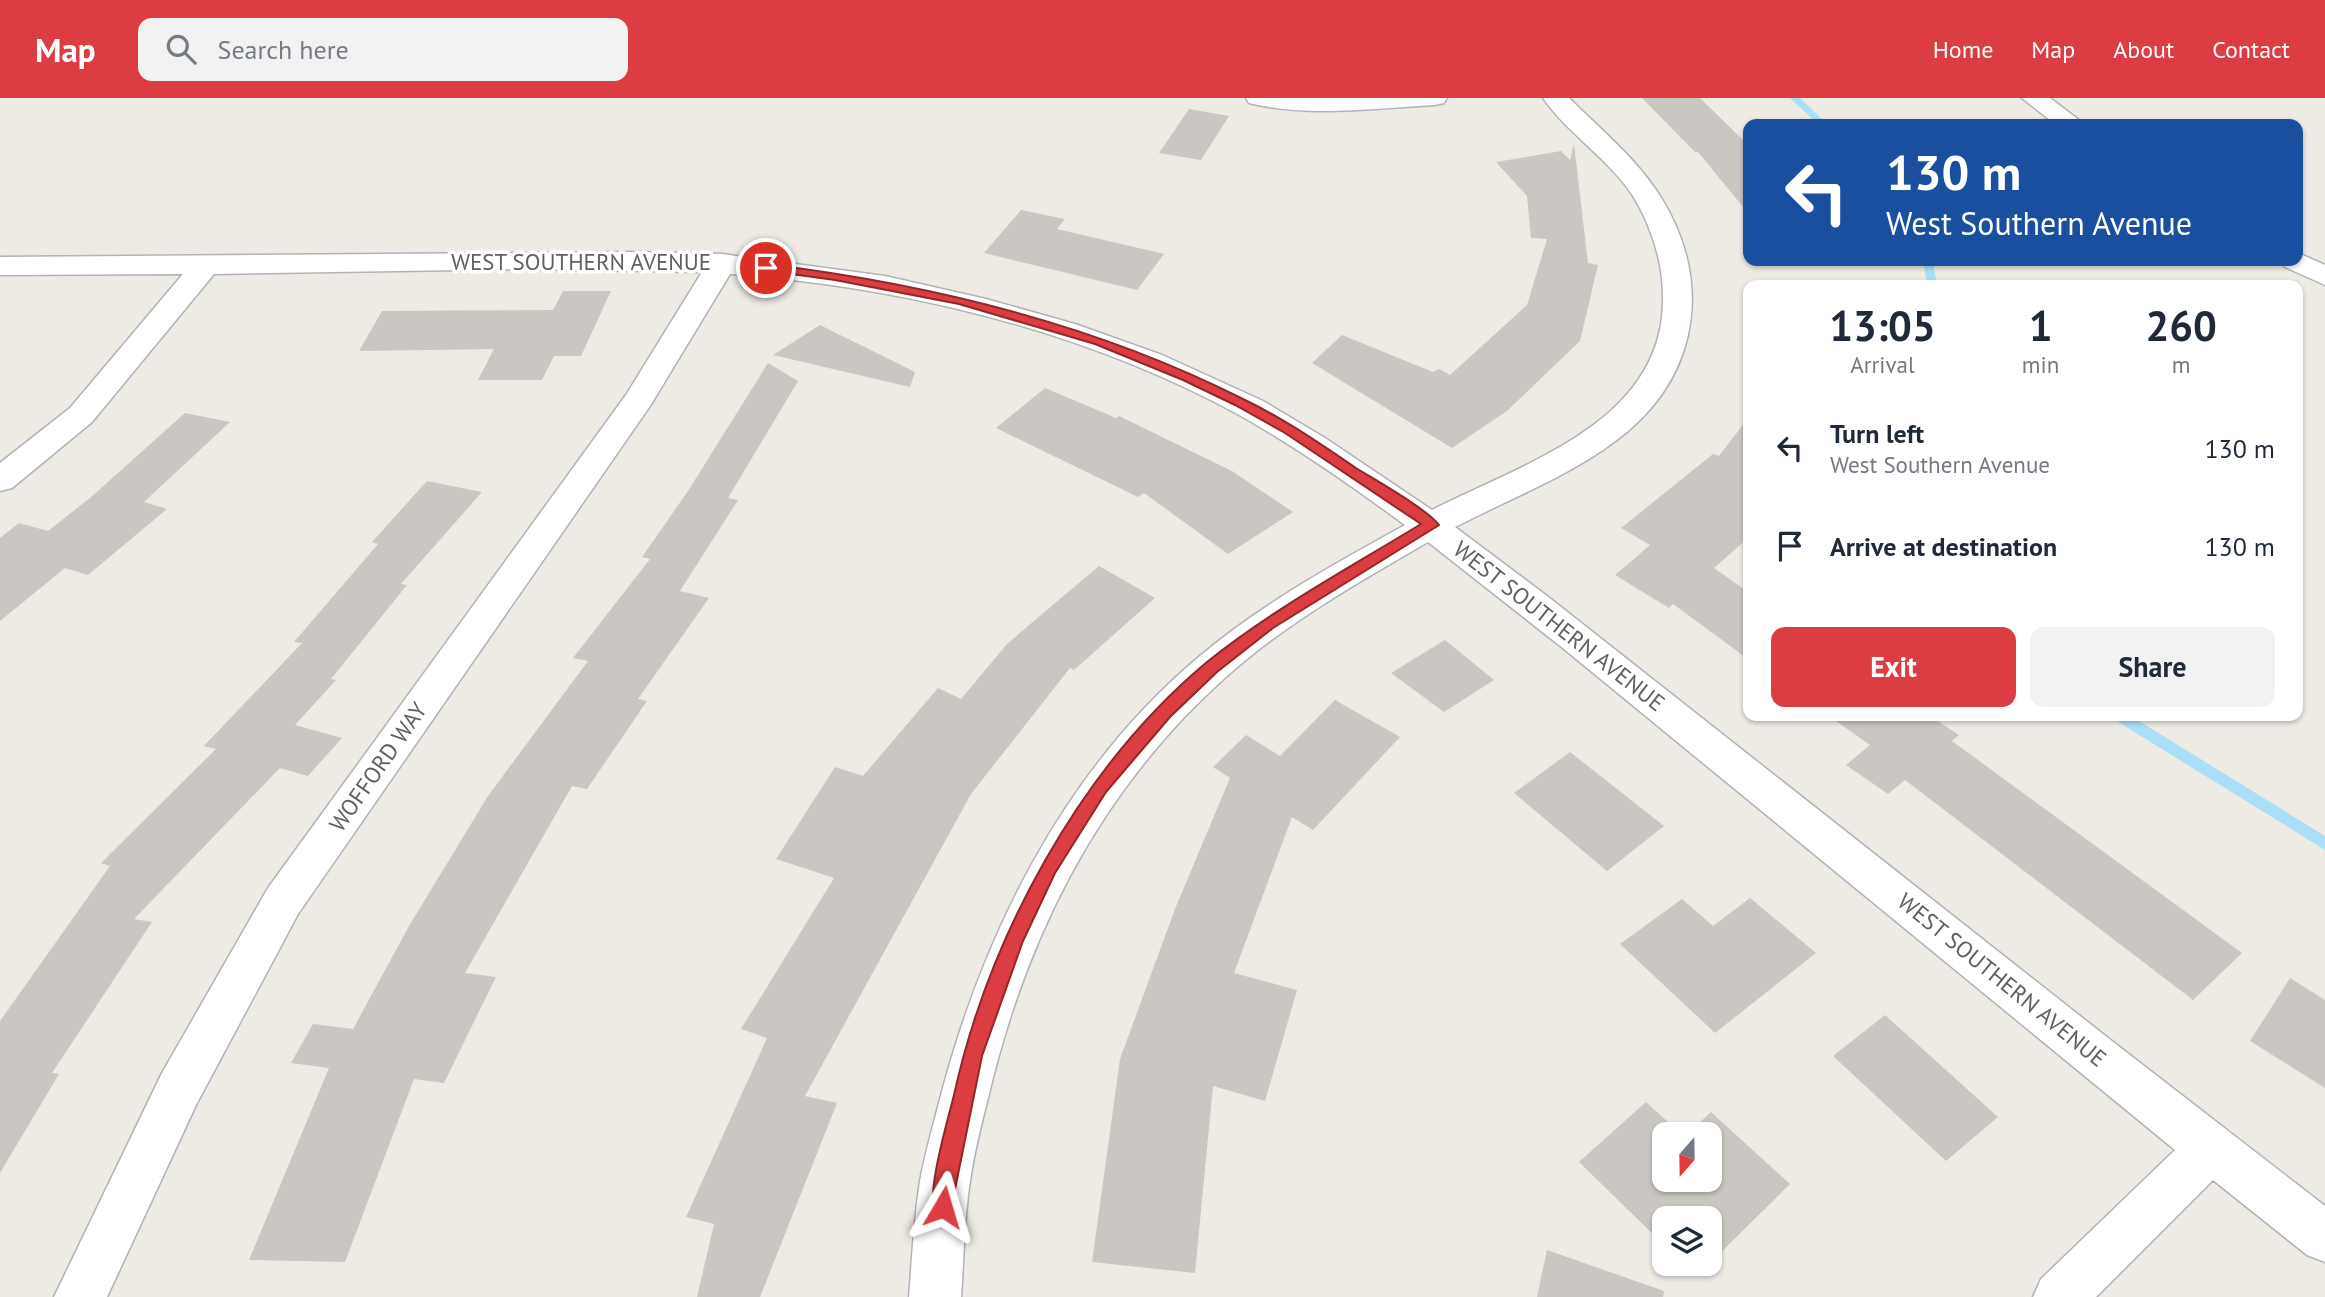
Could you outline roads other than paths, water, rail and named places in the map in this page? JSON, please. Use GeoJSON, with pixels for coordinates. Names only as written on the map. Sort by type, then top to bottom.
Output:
{"type":"FeatureCollection","features":[{"type":"Feature","properties":{"kind":"street"},"geometry":{"type":"LineString","coordinates":[[1258,98],[1312,103],[1435,98]]}},
{"type":"Feature","properties":{"kind":"street"},"geometry":{"type":"LineString","coordinates":[[935,1297],[944,1184],[972,1056],[1014,941],[1048,868],[1100,788],[1164,713],[1211,668],[1267,624],[1432,525],[1596,441],[1633,410],[1657,377],[1678,309],[1675,273],[1665,236],[1653,207],[1637,184],[1555,98]]}},
{"type":"Feature","properties":{"kind":"street"},"geometry":{"type":"LineString","coordinates":[[2034,98],[2064,119]]}},
{"type":"Feature","properties":{"kind":"street","name":"WEST SOUTHERN AVENUE"},"geometry":{"type":"LineString","coordinates":[[0,266],[205,266],[595,258],[722,264],[810,272],[974,304],[1081,335],[1187,377],[1290,430],[1432,525],[1878,879],[2210,1149],[2325,1237]]}},
{"type":"Feature","properties":{"kind":"street","name":"WOFFORD WAY"},"geometry":{"type":"LineString","coordinates":[[80,1297],[179,1089],[283,901],[639,399],[722,264]]}},
{"type":"Feature","properties":{"kind":"street"},"geometry":{"type":"LineString","coordinates":[[2303,265],[2325,276]]}},
{"type":"Feature","properties":{"kind":"street"},"geometry":{"type":"LineString","coordinates":[[0,480],[81,415],[205,266]]}},
{"type":"Feature","properties":{"kind":"street"},"geometry":{"type":"LineString","coordinates":[[2059,1297],[2210,1149]]}},
{"type":"Feature","properties":{"kind":"waterway"},"geometry":{"type":"LineString","coordinates":[[1795,98],[1818,119]]}},
{"type":"Feature","properties":{"kind":"waterway"},"geometry":{"type":"LineString","coordinates":[[1929,266],[1931,280]]}},
{"type":"Feature","properties":{"kind":"waterway"},"geometry":{"type":"LineString","coordinates":[[2128,721],[2325,844]]}}]}
